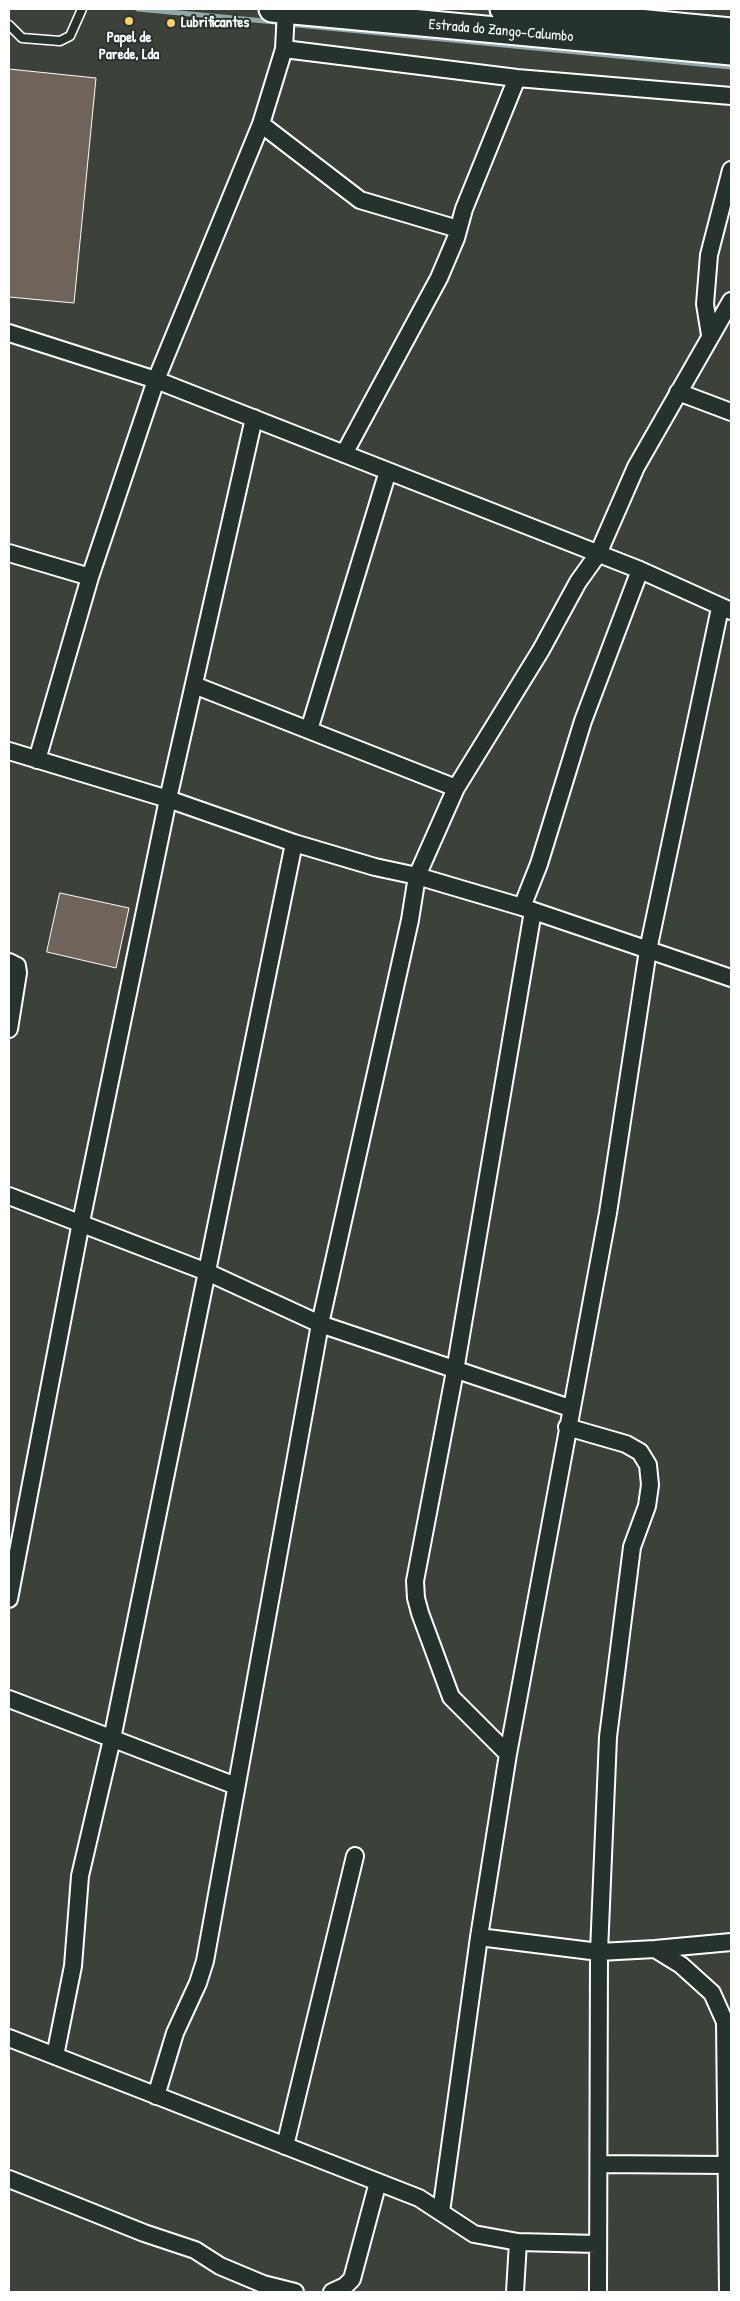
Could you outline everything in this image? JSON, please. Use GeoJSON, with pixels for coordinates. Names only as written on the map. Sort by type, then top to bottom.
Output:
{"type":"FeatureCollection","features":[{"type":"Feature","properties":{"kind":"main road","name":"Estrada do Zango-Calumbo"},"geometry":{"type":"LineString","coordinates":[[502,9],[614,14],[731,31]]}},
{"type":"Feature","properties":{"kind":"main road","name":"Estrada do Zango-Calumbo"},"geometry":{"type":"LineString","coordinates":[[282,17],[731,52]]}},
{"type":"Feature","properties":{"kind":"street"},"geometry":{"type":"LineString","coordinates":[[37,760],[90,576],[156,380],[261,124],[284,49],[282,17]]}},
{"type":"Feature","properties":{"kind":"street"},"geometry":{"type":"LineString","coordinates":[[284,49],[517,78],[731,96]]}},
{"type":"Feature","properties":{"kind":"street"},"geometry":{"type":"LineString","coordinates":[[344,454],[439,278],[464,209],[517,78]]}},
{"type":"Feature","properties":{"kind":"street"},"geometry":{"type":"LineString","coordinates":[[261,124],[360,200],[458,229]]}},
{"type":"Feature","properties":{"kind":"street"},"geometry":{"type":"LineString","coordinates":[[710,335],[705,304],[709,255],[731,170]]}},
{"type":"Feature","properties":{"kind":"street"},"geometry":{"type":"LineString","coordinates":[[156,2096],[176,2033],[198,1983],[204,1962],[320,1324],[410,920],[417,876],[456,788],[541,650],[578,582],[598,554],[636,467],[731,301]]}},
{"type":"Feature","properties":{"kind":"street"},"geometry":{"type":"LineString","coordinates":[[9,333],[156,380],[640,570],[726,610],[648,950],[608,1213],[570,1408],[508,1754],[479,1937],[441,2212]]}},
{"type":"Feature","properties":{"kind":"street"},"geometry":{"type":"LineString","coordinates":[[678,392],[731,412]]}},
{"type":"Feature","properties":{"kind":"street"},"geometry":{"type":"LineString","coordinates":[[9,1599],[81,1222],[168,799],[254,418]]}},
{"type":"Feature","properties":{"kind":"street"},"geometry":{"type":"LineString","coordinates":[[309,730],[388,471]]}},
{"type":"Feature","properties":{"kind":"street"},"geometry":{"type":"LineString","coordinates":[[9,553],[90,576]]}},
{"type":"Feature","properties":{"kind":"street"},"geometry":{"type":"LineString","coordinates":[[508,1754],[451,1696],[416,1598],[415,1582],[454,1371],[528,909],[539,864],[583,721],[640,570]]}},
{"type":"Feature","properties":{"kind":"street"},"geometry":{"type":"LineString","coordinates":[[194,685],[456,788]]}},
{"type":"Feature","properties":{"kind":"street"},"geometry":{"type":"LineString","coordinates":[[9,751],[168,799],[294,843],[374,867],[417,876],[528,909],[731,978]]}},
{"type":"Feature","properties":{"kind":"street"},"geometry":{"type":"LineString","coordinates":[[54,2056],[73,1966],[80,1876],[112,1739],[294,843]]}},
{"type":"Feature","properties":{"kind":"street"},"geometry":{"type":"LineString","coordinates":[[9,962],[17,966],[18,973],[9,1029]]}},
{"type":"Feature","properties":{"kind":"street"},"geometry":{"type":"LineString","coordinates":[[9,1196],[81,1222],[207,1272],[320,1324],[454,1371],[570,1408]]}},
{"type":"Feature","properties":{"kind":"street"},"geometry":{"type":"LineString","coordinates":[[567,1427],[626,1444],[640,1452],[648,1465],[650,1485],[646,1506],[632,1547],[608,1737],[599,1952],[600,2164],[598,2292]]}},
{"type":"Feature","properties":{"kind":"street"},"geometry":{"type":"LineString","coordinates":[[9,1699],[236,1786]]}},
{"type":"Feature","properties":{"kind":"street"},"geometry":{"type":"LineString","coordinates":[[285,2146],[355,1856]]}},
{"type":"Feature","properties":{"kind":"street"},"geometry":{"type":"LineString","coordinates":[[479,1937],[599,1952],[655,1950],[731,1942]]}},
{"type":"Feature","properties":{"kind":"street"},"geometry":{"type":"LineString","coordinates":[[655,1950],[681,1965],[703,1983],[712,1993],[726,2022],[727,2165],[729,2188],[728,2292]]}},
{"type":"Feature","properties":{"kind":"street"},"geometry":{"type":"LineString","coordinates":[[9,2038],[419,2198],[474,2234],[518,2242],[598,2244]]}},
{"type":"Feature","properties":{"kind":"street"},"geometry":{"type":"LineString","coordinates":[[600,2164],[727,2165]]}},
{"type":"Feature","properties":{"kind":"street"},"geometry":{"type":"LineString","coordinates":[[9,2179],[144,2233],[195,2250],[220,2266],[263,2284],[295,2292]]}},
{"type":"Feature","properties":{"kind":"street"},"geometry":{"type":"LineString","coordinates":[[332,2292],[345,2286],[352,2279],[378,2182]]}},
{"type":"Feature","properties":{"kind":"street"},"geometry":{"type":"LineString","coordinates":[[515,2292],[518,2242]]}},
{"type":"Feature","properties":{"kind":"lane"},"geometry":{"type":"LineString","coordinates":[[9,25],[22,38],[60,41],[70,36],[82,9]]}},
{"type":"Feature","properties":{"kind":"building"},"geometry":{"type":"Polygon","coordinates":[[[9,69],[96,78],[74,303],[9,297],[9,69]]]}},
{"type":"Feature","properties":{"kind":"building"},"geometry":{"type":"Polygon","coordinates":[[[60,893],[129,908],[116,968],[47,952],[60,893]]]}},
{"type":"Feature","properties":{"kind":"waterway"},"geometry":{"type":"LineString","coordinates":[[138,9],[275,22]]}},
{"type":"Feature","properties":{"kind":"waterway"},"geometry":{"type":"LineString","coordinates":[[297,25],[731,67]]}},
{"type":"Feature","properties":{"kind":"place","name":"Papel de Parede, Lda"},"geometry":{"type":"Point","coordinates":[129,21]}},
{"type":"Feature","properties":{"kind":"place","name":"Lubrificantes"},"geometry":{"type":"Point","coordinates":[171,23]}}]}
